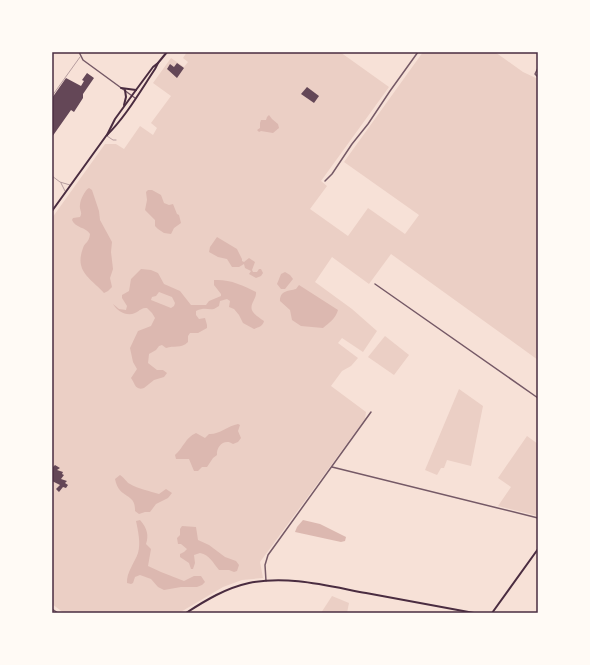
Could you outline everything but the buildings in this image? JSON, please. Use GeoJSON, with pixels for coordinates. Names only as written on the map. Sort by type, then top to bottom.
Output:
{"type":"FeatureCollection","features":[{"type":"Feature","properties":{"kind":"main road"},"geometry":{"type":"LineString","coordinates":[[52,211],[106,136],[109,129],[132,95],[153,67],[167,52]]}},
{"type":"Feature","properties":{"kind":"main road"},"geometry":{"type":"LineString","coordinates":[[106,136],[112,131],[156,69],[158,63]]}},
{"type":"Feature","properties":{"kind":"main road"},"geometry":{"type":"LineString","coordinates":[[121,88],[136,90]]}},
{"type":"Feature","properties":{"kind":"main road"},"geometry":{"type":"LineString","coordinates":[[123,108],[126,97],[125,90]]}},
{"type":"Feature","properties":{"kind":"main road"},"geometry":{"type":"LineString","coordinates":[[492,613],[538,549]]}},
{"type":"Feature","properties":{"kind":"main road"},"geometry":{"type":"LineString","coordinates":[[186,613],[229,589],[266,580],[298,581],[474,613]]}},
{"type":"Feature","properties":{"kind":"street"},"geometry":{"type":"LineString","coordinates":[[79,52],[80,57],[135,98]]}},
{"type":"Feature","properties":{"kind":"street"},"geometry":{"type":"LineString","coordinates":[[325,181],[332,174],[352,144],[368,124],[417,52]]}},
{"type":"Feature","properties":{"kind":"street"},"geometry":{"type":"LineString","coordinates":[[538,68],[535,74],[538,77]]}},
{"type":"Feature","properties":{"kind":"street"},"geometry":{"type":"LineString","coordinates":[[375,284],[538,398]]}},
{"type":"Feature","properties":{"kind":"street"},"geometry":{"type":"LineString","coordinates":[[266,580],[265,565],[268,555],[371,412]]}},
{"type":"Feature","properties":{"kind":"street"},"geometry":{"type":"LineString","coordinates":[[332,467],[538,518]]}},
{"type":"Feature","properties":{"kind":"street"},"geometry":{"type":"LineString","coordinates":[[52,608],[58,613]]}},
{"type":"Feature","properties":{"kind":"lane"},"geometry":{"type":"LineString","coordinates":[[52,96],[80,57]]}},
{"type":"Feature","properties":{"kind":"lane"},"geometry":{"type":"LineString","coordinates":[[106,136],[116,140]]}},
{"type":"Feature","properties":{"kind":"lane"},"geometry":{"type":"LineString","coordinates":[[52,176],[60,182],[71,185]]}},
{"type":"Feature","properties":{"kind":"lane"},"geometry":{"type":"LineString","coordinates":[[60,182],[66,192]]}},
{"type":"Feature","properties":{"kind":"shaded area"},"geometry":{"type":"Polygon","coordinates":[[[187,52],[340,52],[389,87],[321,181],[327,186],[310,209],[348,236],[368,208],[405,234],[419,215],[344,162],[423,52],[495,52],[523,72],[538,79],[538,360],[391,254],[369,284],[332,257],[315,282],[352,309],[377,331],[363,352],[342,338],[338,343],[358,358],[351,366],[342,371],[331,386],[366,412],[365,419],[260,562],[263,578],[242,580],[223,587],[179,613],[64,613],[52,604],[52,218],[105,144],[116,144],[124,149],[140,126],[153,135],[157,128],[151,123],[171,96],[153,83],[171,58],[184,67],[188,62],[183,58],[187,52]]]}},
{"type":"Feature","properties":{"kind":"shaded area"},"geometry":{"type":"Polygon","coordinates":[[[269,115],[278,124],[279,128],[273,133],[259,132],[257,130],[260,128],[261,120],[266,120],[269,115]]]}},
{"type":"Feature","properties":{"kind":"shaded area"},"geometry":{"type":"Polygon","coordinates":[[[89,188],[92,190],[99,211],[100,220],[112,242],[111,252],[113,269],[110,278],[112,287],[104,293],[82,269],[81,256],[90,234],[73,223],[72,220],[73,218],[80,217],[81,201],[84,193],[89,188]]]}},
{"type":"Feature","properties":{"kind":"shaded area"},"geometry":{"type":"Polygon","coordinates":[[[148,190],[152,190],[161,195],[164,203],[169,205],[173,204],[177,214],[179,215],[181,223],[174,228],[171,234],[164,233],[158,229],[155,226],[155,220],[145,210],[147,200],[146,192],[148,190]]]}},
{"type":"Feature","properties":{"kind":"shaded area"},"geometry":{"type":"Polygon","coordinates":[[[217,237],[237,249],[242,261],[244,262],[249,258],[255,262],[252,270],[253,272],[257,272],[261,269],[263,273],[261,276],[256,278],[249,274],[251,271],[245,268],[244,264],[239,267],[232,267],[227,259],[218,257],[209,252],[210,247],[217,237]]]}},
{"type":"Feature","properties":{"kind":"shaded area"},"geometry":{"type":"Polygon","coordinates":[[[141,269],[151,270],[158,273],[164,284],[180,291],[191,305],[206,305],[209,301],[221,296],[214,285],[214,280],[225,280],[236,283],[256,292],[252,309],[255,315],[264,321],[263,324],[254,329],[243,323],[234,309],[229,307],[230,301],[227,299],[220,301],[219,306],[214,309],[196,311],[196,315],[199,319],[205,318],[207,328],[198,333],[190,333],[188,336],[188,342],[183,345],[166,348],[162,345],[149,354],[148,363],[157,370],[163,370],[167,373],[164,377],[154,380],[141,389],[136,386],[131,378],[137,369],[133,362],[130,348],[138,331],[151,326],[155,318],[147,308],[132,314],[126,314],[117,309],[113,304],[119,309],[126,310],[127,306],[122,298],[122,295],[129,291],[131,279],[141,269]],[[159,292],[156,296],[152,297],[151,300],[171,308],[175,303],[172,297],[159,292]]]}},
{"type":"Feature","properties":{"kind":"shaded area"},"geometry":{"type":"Polygon","coordinates":[[[285,272],[293,279],[285,289],[281,289],[277,284],[281,274],[285,272]]]}},
{"type":"Feature","properties":{"kind":"shaded area"},"geometry":{"type":"Polygon","coordinates":[[[299,285],[338,310],[334,318],[323,328],[301,326],[292,320],[290,310],[280,301],[280,297],[283,293],[296,289],[299,285]]]}},
{"type":"Feature","properties":{"kind":"shaded area"},"geometry":{"type":"Polygon","coordinates":[[[385,336],[409,355],[394,375],[368,357],[385,336]]]}},
{"type":"Feature","properties":{"kind":"shaded area"},"geometry":{"type":"Polygon","coordinates":[[[459,389],[483,406],[471,466],[447,460],[444,468],[441,468],[437,475],[425,470],[459,389]]]}},
{"type":"Feature","properties":{"kind":"shaded area"},"geometry":{"type":"Polygon","coordinates":[[[238,424],[240,425],[238,431],[241,438],[238,442],[233,444],[230,442],[224,442],[218,449],[217,455],[207,467],[202,467],[198,471],[194,471],[189,459],[176,459],[175,455],[192,435],[196,433],[205,438],[209,434],[216,433],[238,424]]]}},
{"type":"Feature","properties":{"kind":"shaded area"},"geometry":{"type":"Polygon","coordinates":[[[527,436],[538,444],[538,516],[498,506],[511,487],[498,478],[527,436]]]}},
{"type":"Feature","properties":{"kind":"shaded area"},"geometry":{"type":"Polygon","coordinates":[[[120,475],[133,486],[140,489],[159,494],[166,489],[172,493],[168,498],[156,504],[150,512],[139,514],[135,511],[133,501],[117,486],[115,479],[120,475]]]}},
{"type":"Feature","properties":{"kind":"shaded area"},"geometry":{"type":"Polygon","coordinates":[[[140,520],[147,532],[146,544],[151,549],[148,566],[184,581],[194,576],[201,576],[205,582],[202,585],[197,587],[181,587],[164,590],[158,587],[151,579],[140,575],[135,577],[133,583],[127,583],[128,575],[139,549],[139,537],[136,521],[140,520]]]}},
{"type":"Feature","properties":{"kind":"shaded area"},"geometry":{"type":"Polygon","coordinates":[[[303,520],[320,524],[346,537],[345,541],[341,542],[295,532],[303,520]]]}},
{"type":"Feature","properties":{"kind":"shaded area"},"geometry":{"type":"Polygon","coordinates":[[[182,526],[196,527],[198,540],[209,545],[225,557],[236,561],[239,565],[237,571],[219,570],[209,557],[200,553],[194,555],[195,563],[193,569],[191,569],[189,563],[180,557],[180,554],[187,549],[181,544],[178,544],[177,538],[180,535],[180,529],[182,526]]]}},
{"type":"Feature","properties":{"kind":"shaded area"},"geometry":{"type":"Polygon","coordinates":[[[332,596],[349,603],[347,613],[321,613],[332,596]]]}}]}
